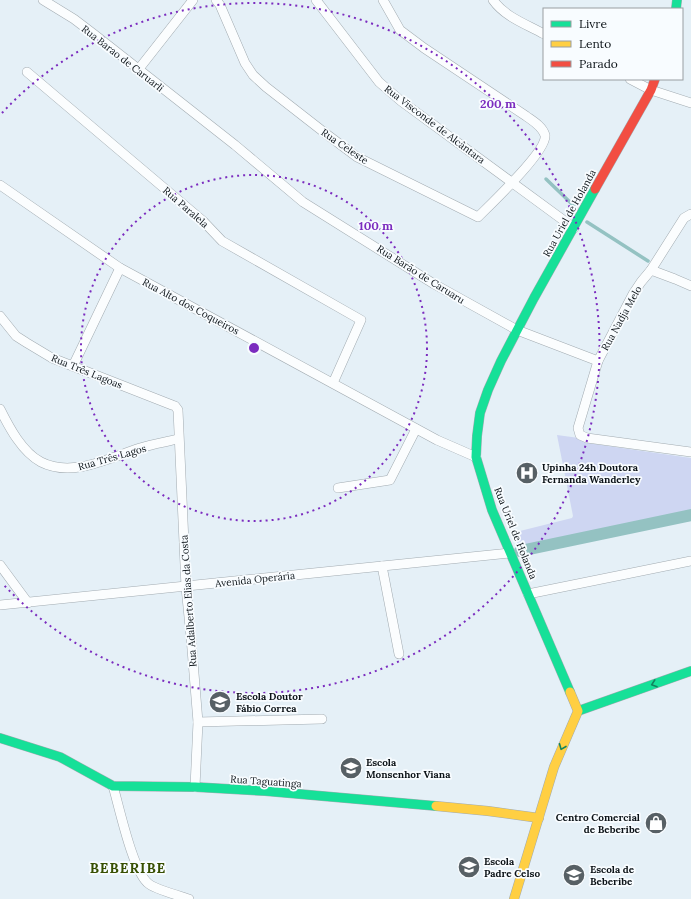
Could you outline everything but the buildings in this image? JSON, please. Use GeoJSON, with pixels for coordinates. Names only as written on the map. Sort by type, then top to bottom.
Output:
{"type":"FeatureCollection","features":[{"type":"Feature","properties":{"kind":"main road","name":"Rua Uriel de Holanda"},"geometry":{"type":"LineString","coordinates":[[578,711],[561,668],[492,510],[476,457],[477,436],[480,413],[488,390],[517,330],[651,90],[655,80]]}},
{"type":"Feature","properties":{"kind":"main road"},"geometry":{"type":"LineString","coordinates":[[514,899],[538,818],[562,746],[578,711],[691,671]]}},
{"type":"Feature","properties":{"kind":"main road","name":"Rua Taguatinga"},"geometry":{"type":"LineString","coordinates":[[0,738],[60,757],[113,786],[194,787],[265,792],[488,811],[538,818]]}},
{"type":"Feature","properties":{"kind":"street","name":"Rua Barao de Caruarli"},"geometry":{"type":"LineString","coordinates":[[43,0],[79,23],[201,119]]}},
{"type":"Feature","properties":{"kind":"street"},"geometry":{"type":"LineString","coordinates":[[138,70],[193,0]]}},
{"type":"Feature","properties":{"kind":"street","name":"Rua Celeste"},"geometry":{"type":"LineString","coordinates":[[216,0],[220,5],[245,63],[253,75],[357,157],[478,217],[513,183]]}},
{"type":"Feature","properties":{"kind":"street","name":"Rua Visconde de Alcântara"},"geometry":{"type":"LineString","coordinates":[[316,0],[379,82],[401,101],[574,228]]}},
{"type":"Feature","properties":{"kind":"street"},"geometry":{"type":"LineString","coordinates":[[383,0],[400,30],[540,127],[545,136],[543,146],[513,183]]}},
{"type":"Feature","properties":{"kind":"street"},"geometry":{"type":"LineString","coordinates":[[493,0],[512,18],[543,34]]}},
{"type":"Feature","properties":{"kind":"street","name":"Rua Paralela"},"geometry":{"type":"LineString","coordinates":[[27,72],[197,216],[222,241],[361,320],[333,383]]}},
{"type":"Feature","properties":{"kind":"street"},"geometry":{"type":"LineString","coordinates":[[632,80],[651,90],[691,103]]}},
{"type":"Feature","properties":{"kind":"street","name":"Rua Barão de Caruaru"},"geometry":{"type":"LineString","coordinates":[[201,119],[235,145],[303,202],[456,297],[517,330],[598,361]]}},
{"type":"Feature","properties":{"kind":"street","name":"Rua Alto dos Coqueiros"},"geometry":{"type":"LineString","coordinates":[[0,185],[120,268],[416,429],[476,457]]}},
{"type":"Feature","properties":{"kind":"street","name":"Rua Nadja Melo"},"geometry":{"type":"LineString","coordinates":[[691,214],[684,218],[651,270],[633,294],[598,361],[578,428],[580,435],[587,438],[691,452]]}},
{"type":"Feature","properties":{"kind":"street"},"geometry":{"type":"LineString","coordinates":[[73,366],[120,268]]}},
{"type":"Feature","properties":{"kind":"street"},"geometry":{"type":"LineString","coordinates":[[651,270],[691,286]]}},
{"type":"Feature","properties":{"kind":"street","name":"Rua Três Lagoas"},"geometry":{"type":"LineString","coordinates":[[0,316],[16,336],[52,358],[175,406],[178,410],[178,416]]}},
{"type":"Feature","properties":{"kind":"street","name":"Rua Três Lagos"},"geometry":{"type":"LineString","coordinates":[[0,409],[17,438],[27,451],[39,461],[54,468],[67,469],[85,466],[118,457],[140,448],[178,439]]}},
{"type":"Feature","properties":{"kind":"street","name":"Rua Adalberto Elias da Costa"},"geometry":{"type":"LineString","coordinates":[[178,416],[186,587],[192,637],[198,722],[194,787]]}},
{"type":"Feature","properties":{"kind":"street"},"geometry":{"type":"LineString","coordinates":[[338,488],[390,480],[416,429]]}},
{"type":"Feature","properties":{"kind":"street","name":"Avenida Operária"},"geometry":{"type":"LineString","coordinates":[[0,605],[510,553]]}},
{"type":"Feature","properties":{"kind":"street"},"geometry":{"type":"LineString","coordinates":[[528,594],[691,561]]}},
{"type":"Feature","properties":{"kind":"street"},"geometry":{"type":"LineString","coordinates":[[0,565],[28,603]]}},
{"type":"Feature","properties":{"kind":"street"},"geometry":{"type":"LineString","coordinates":[[382,566],[399,654]]}},
{"type":"Feature","properties":{"kind":"street"},"geometry":{"type":"LineString","coordinates":[[198,722],[322,719]]}},
{"type":"Feature","properties":{"kind":"street"},"geometry":{"type":"LineString","coordinates":[[113,786],[134,859],[140,873],[148,884],[189,899]]}},
{"type":"Feature","properties":{"kind":"shaded area"},"geometry":{"type":"Polygon","coordinates":[[[557,435],[579,438],[587,443],[691,458],[691,518],[521,553],[512,533],[572,518],[573,516],[557,435]]]}},
{"type":"Feature","properties":{"kind":"waterway"},"geometry":{"type":"LineString","coordinates":[[546,179],[574,206]]}},
{"type":"Feature","properties":{"kind":"waterway"},"geometry":{"type":"LineString","coordinates":[[587,222],[648,261]]}},
{"type":"Feature","properties":{"kind":"waterway"},"geometry":{"type":"LineString","coordinates":[[520,551],[691,515]]}},
{"type":"Feature","properties":{"kind":"traffic: fast"},"geometry":{"type":"LineString","coordinates":[[676,8],[677,0]]}},
{"type":"Feature","properties":{"kind":"traffic: fast"},"geometry":{"type":"LineString","coordinates":[[570,692],[492,510],[476,457],[477,436],[480,413],[501,361],[534,298],[595,189]]}},
{"type":"Feature","properties":{"kind":"traffic: fast"},"geometry":{"type":"LineString","coordinates":[[578,711],[691,671]]}},
{"type":"Feature","properties":{"kind":"traffic: fast"},"geometry":{"type":"LineString","coordinates":[[0,738],[60,757],[113,786],[195,787],[265,791],[436,806]]}},
{"type":"Feature","properties":{"kind":"traffic: slow"},"geometry":{"type":"LineString","coordinates":[[514,899],[554,767],[578,711],[570,692]]}},
{"type":"Feature","properties":{"kind":"traffic: slow"},"geometry":{"type":"LineString","coordinates":[[436,806],[539,818]]}},
{"type":"Feature","properties":{"kind":"traffic: jam"},"geometry":{"type":"LineString","coordinates":[[595,189],[651,90],[655,80]]}},
{"type":"Feature","properties":{"kind":"place","name":"Upinha 24h Doutora Fernanda Wanderley"},"geometry":{"type":"Point","coordinates":[527,473]}},
{"type":"Feature","properties":{"kind":"place","name":"Escola Doutor Fábio Correa"},"geometry":{"type":"Point","coordinates":[220,702]}},
{"type":"Feature","properties":{"kind":"place","name":"Escola Monsenhor Viana"},"geometry":{"type":"Point","coordinates":[351,768]}},
{"type":"Feature","properties":{"kind":"place","name":"Centro Comercial de Beberibe"},"geometry":{"type":"Point","coordinates":[656,823]}},
{"type":"Feature","properties":{"kind":"place","name":"Escola Padre Celso"},"geometry":{"type":"Point","coordinates":[469,867]}},
{"type":"Feature","properties":{"kind":"place","name":"Escola de Beberibe"},"geometry":{"type":"Point","coordinates":[574,875]}},
{"type":"Feature","properties":{"kind":"district","name":"BEBERIBE"},"geometry":{"type":"Point","coordinates":[128,868]}}]}
